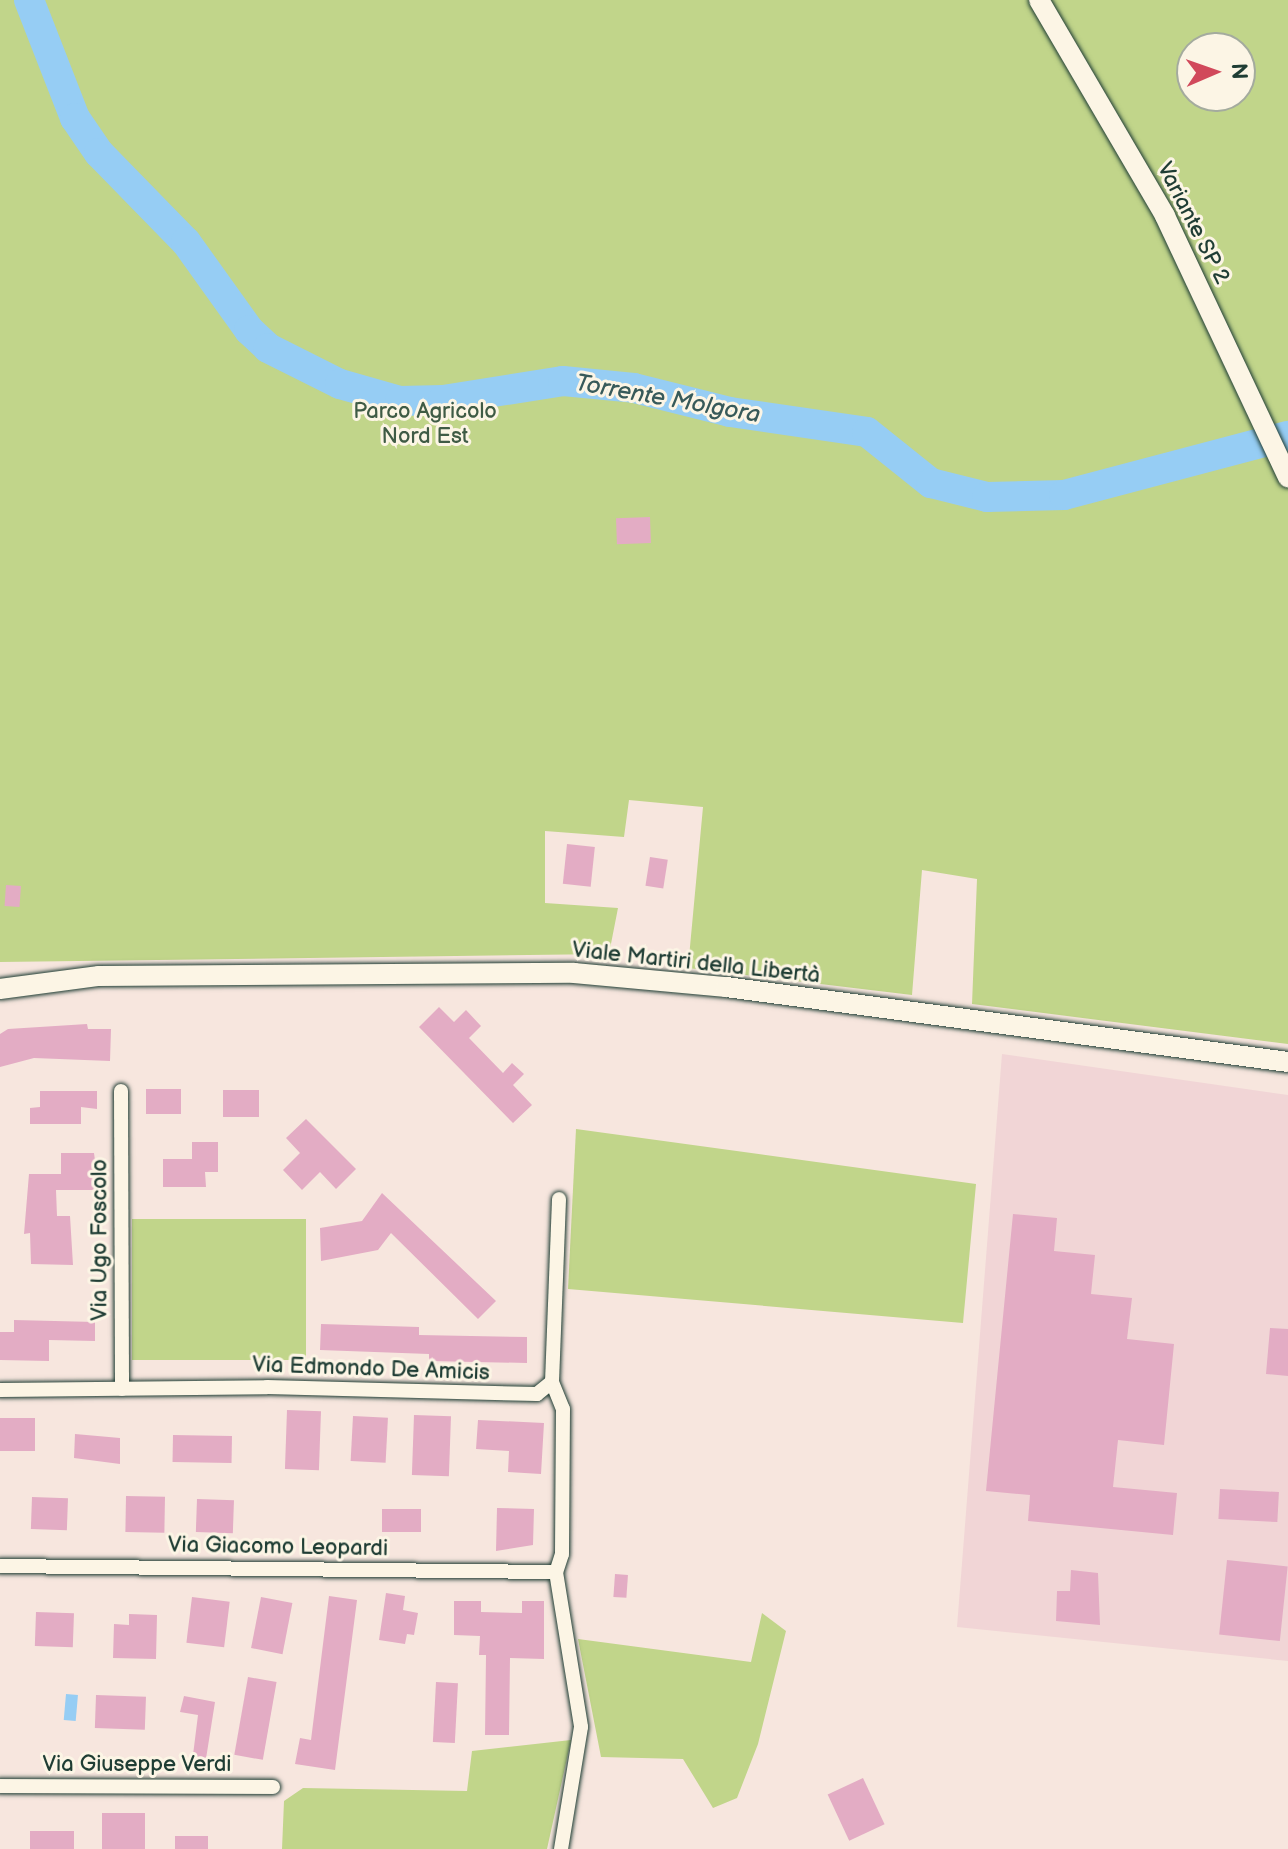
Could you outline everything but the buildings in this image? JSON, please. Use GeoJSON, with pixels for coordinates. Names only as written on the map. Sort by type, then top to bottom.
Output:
{"type":"FeatureCollection","features":[{"type":"Feature","properties":{"kind":"street","name":"Variante SP 2"},"geometry":{"type":"LineString","coordinates":[[1039,0],[1165,216],[1255,400],[1288,477]]}},
{"type":"Feature","properties":{"kind":"street","name":"Viale Martiri della Libertà"},"geometry":{"type":"LineString","coordinates":[[0,989],[99,976],[574,973],[696,984],[1288,1062]]}},
{"type":"Feature","properties":{"kind":"street","name":"Via Ugo Foscolo"},"geometry":{"type":"LineString","coordinates":[[121,1091],[122,1389]]}},
{"type":"Feature","properties":{"kind":"street"},"geometry":{"type":"LineString","coordinates":[[559,1199],[552,1382],[563,1409],[562,1554],[556,1572],[581,1727],[561,1849]]}},
{"type":"Feature","properties":{"kind":"street","name":"Via Edmondo De Amicis"},"geometry":{"type":"LineString","coordinates":[[0,1390],[267,1387],[526,1397],[552,1382]]}},
{"type":"Feature","properties":{"kind":"street","name":"Via Giacomo Leopardi"},"geometry":{"type":"LineString","coordinates":[[0,1566],[556,1572]]}},
{"type":"Feature","properties":{"kind":"street","name":"Via Giuseppe Verdi"},"geometry":{"type":"LineString","coordinates":[[0,1786],[273,1787]]}},
{"type":"Feature","properties":{"kind":"shaded area"},"geometry":{"type":"Polygon","coordinates":[[[1002,1054],[1288,1095],[1288,1661],[957,1627],[1002,1054]]]}},
{"type":"Feature","properties":{"kind":"green space","name":"Parco Agricolo Nord Est"},"geometry":{"type":"Polygon","coordinates":[[[0,0],[1288,0],[1288,1044],[972,1004],[977,879],[922,870],[912,995],[688,968],[703,807],[629,800],[624,837],[545,831],[545,903],[618,908],[609,954],[0,962],[0,0]]]}},
{"type":"Feature","properties":{"kind":"green space"},"geometry":{"type":"Polygon","coordinates":[[[576,1129],[976,1184],[963,1323],[568,1289],[576,1129]]]}},
{"type":"Feature","properties":{"kind":"green space"},"geometry":{"type":"Polygon","coordinates":[[[132,1219],[306,1219],[306,1360],[132,1360],[132,1219]]]}},
{"type":"Feature","properties":{"kind":"green space"},"geometry":{"type":"Polygon","coordinates":[[[762,1613],[786,1631],[758,1744],[737,1798],[713,1808],[683,1759],[601,1757],[578,1639],[751,1662],[762,1613]]]}},
{"type":"Feature","properties":{"kind":"green space"},"geometry":{"type":"Polygon","coordinates":[[[571,1740],[547,1849],[282,1849],[284,1801],[303,1788],[467,1791],[472,1751],[571,1740]]]}},
{"type":"Feature","properties":{"kind":"water"},"geometry":{"type":"Polygon","coordinates":[[[66,1694],[78,1695],[76,1721],[64,1720],[66,1694]]]}},
{"type":"Feature","properties":{"kind":"waterway","name":"Torrente Molgora"},"geometry":{"type":"LineString","coordinates":[[29,0],[75,118],[99,153],[186,242],[249,330],[268,348],[340,384],[400,401],[443,400],[563,381],[634,388],[730,412],[867,432],[931,483],[987,497],[1064,495],[1288,436]]}}]}
